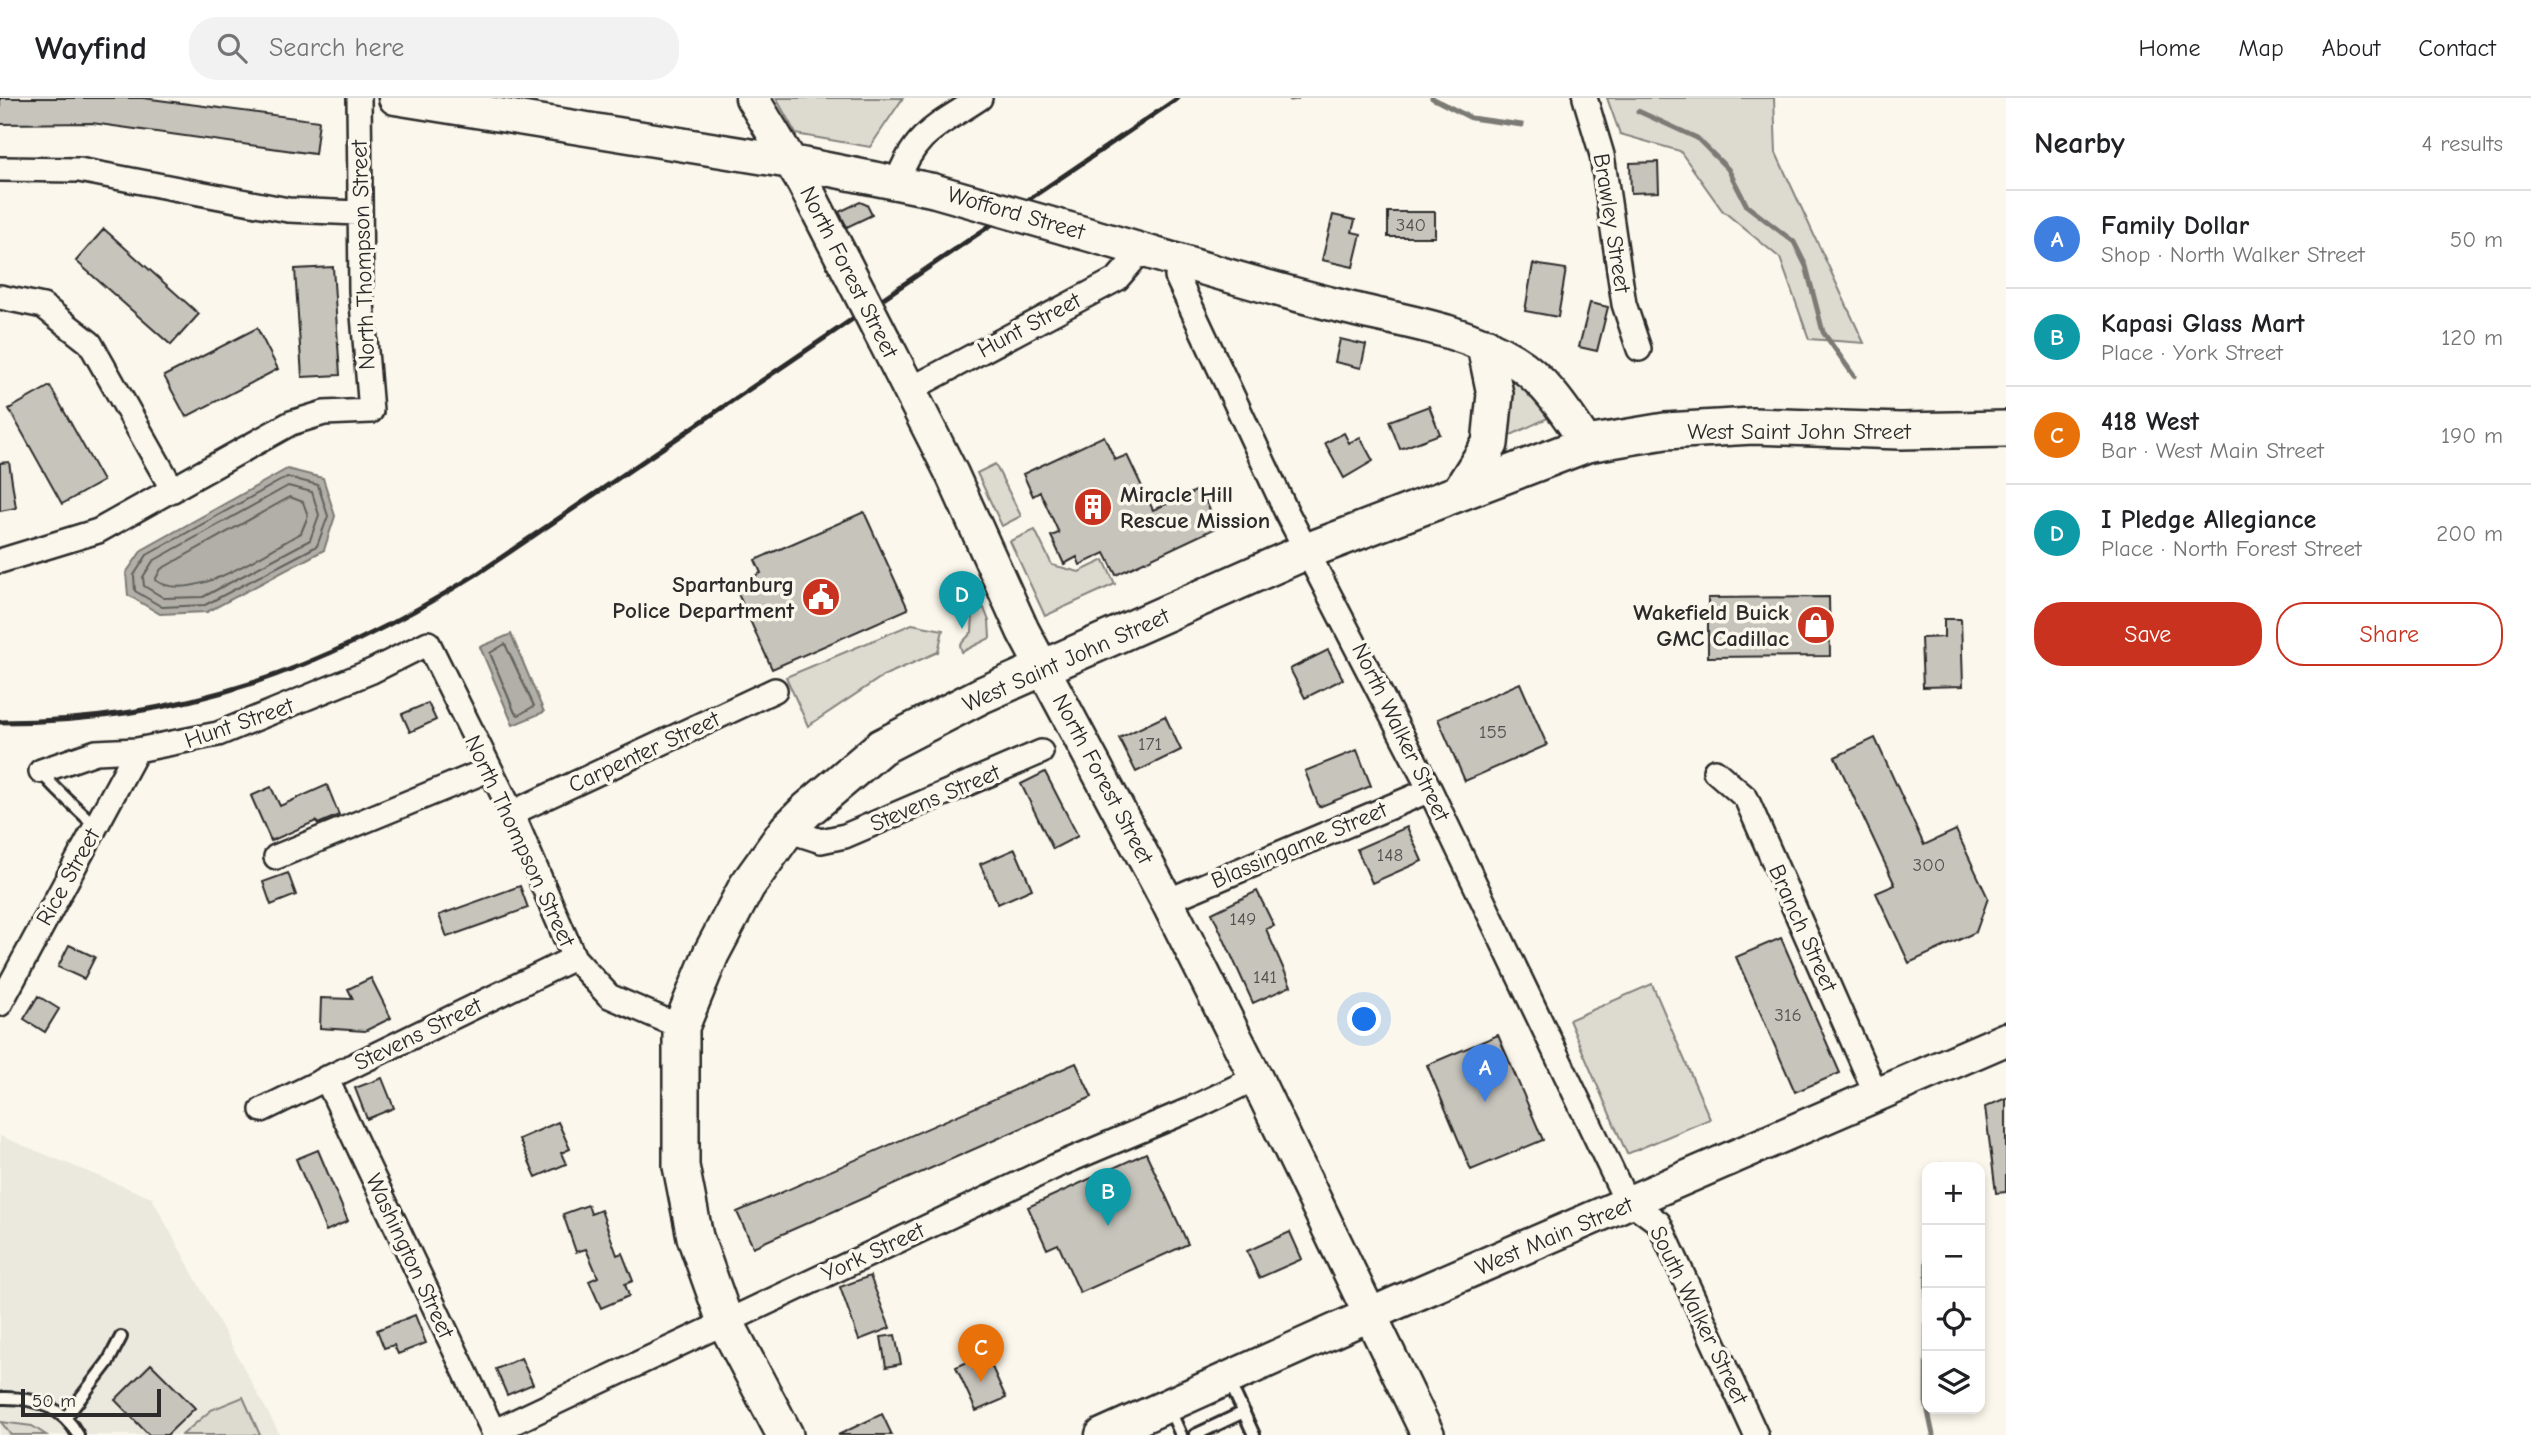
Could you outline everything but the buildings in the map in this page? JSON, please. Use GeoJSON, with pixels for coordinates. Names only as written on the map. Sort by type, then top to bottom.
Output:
{"type":"FeatureCollection","features":[{"type":"Feature","properties":{"kind":"main road"},"geometry":{"type":"LineString","coordinates":[[1461,490],[1490,444],[1494,394],[1485,346]]}},
{"type":"Feature","properties":{"kind":"main road","name":"West Saint John Street"},"geometry":{"type":"LineString","coordinates":[[785,1435],[725,1321],[695,1237],[681,1166],[681,1027],[711,954],[747,886],[787,830],[881,747],[982,695],[1045,670],[1307,551],[1587,444],[1665,431],[1753,426],[1900,431],[2006,429]]}},
{"type":"Feature","properties":{"kind":"street","name":"North Thompson Street"},"geometry":{"type":"LineString","coordinates":[[173,490],[290,422],[324,413],[371,411],[358,213],[359,98]]}},
{"type":"Feature","properties":{"kind":"street","name":"Wofford Street"},"geometry":{"type":"LineString","coordinates":[[395,98],[791,162],[897,182],[1335,305],[1460,333],[1515,361],[1536,378],[1560,405],[1587,444]]}},
{"type":"Feature","properties":{"kind":"street","name":"North Forest Street"},"geometry":{"type":"LineString","coordinates":[[752,98],[791,162],[884,340],[1045,670],[1256,1077],[1368,1315],[1428,1435]]}},
{"type":"Feature","properties":{"kind":"street"},"geometry":{"type":"LineString","coordinates":[[897,182],[905,160],[917,142],[980,98]]}},
{"type":"Feature","properties":{"kind":"street","name":"Brawley Street"},"geometry":{"type":"LineString","coordinates":[[1585,98],[1602,155],[1624,304],[1639,349]]}},
{"type":"Feature","properties":{"kind":"street"},"geometry":{"type":"LineString","coordinates":[[0,169],[79,170],[288,210],[358,213]]}},
{"type":"Feature","properties":{"kind":"street","name":"Hunt Street"},"geometry":{"type":"LineString","coordinates":[[909,390],[1117,279],[1131,263],[1136,247]]}},
{"type":"Feature","properties":{"kind":"street","name":"North Walker Street"},"geometry":{"type":"LineString","coordinates":[[1180,260],[1177,277],[1307,551],[1430,790],[1621,1191],[1632,1203]]}},
{"type":"Feature","properties":{"kind":"street"},"geometry":{"type":"LineString","coordinates":[[0,297],[43,306],[90,343],[173,490],[98,531],[0,561]]}},
{"type":"Feature","properties":{"kind":"street","name":"North Thompson Street"},"geometry":{"type":"LineString","coordinates":[[428,643],[488,770],[512,813],[574,958],[608,996],[681,1027]]}},
{"type":"Feature","properties":{"kind":"street","name":"Hunt Street"},"geometry":{"type":"LineString","coordinates":[[41,771],[96,752],[137,750],[218,734],[372,671],[428,643]]}},
{"type":"Feature","properties":{"kind":"street","name":"Carpenter Street"},"geometry":{"type":"LineString","coordinates":[[512,813],[775,690]]}},
{"type":"Feature","properties":{"kind":"street","name":"Rice Street"},"geometry":{"type":"LineString","coordinates":[[0,1004],[137,750]]}},
{"type":"Feature","properties":{"kind":"street","name":"Stevens Street"},"geometry":{"type":"LineString","coordinates":[[787,830],[821,841],[845,836],[1041,752]]}},
{"type":"Feature","properties":{"kind":"street"},"geometry":{"type":"LineString","coordinates":[[276,857],[488,770]]}},
{"type":"Feature","properties":{"kind":"street","name":"Branch Street"},"geometry":{"type":"LineString","coordinates":[[1715,771],[1745,798],[1877,1096]]}},
{"type":"Feature","properties":{"kind":"street","name":"Blassingame Street"},"geometry":{"type":"LineString","coordinates":[[1167,901],[1430,790]]}},
{"type":"Feature","properties":{"kind":"street","name":"Stevens Street"},"geometry":{"type":"LineString","coordinates":[[262,1110],[574,958]]}},
{"type":"Feature","properties":{"kind":"street","name":"West Main Street"},"geometry":{"type":"LineString","coordinates":[[1123,1431],[1168,1406],[1368,1315],[1632,1203],[2006,1038]]}},
{"type":"Feature","properties":{"kind":"street","name":"York Street"},"geometry":{"type":"LineString","coordinates":[[494,1434],[725,1321],[1056,1166],[1189,1110],[1256,1077]]}},
{"type":"Feature","properties":{"kind":"street","name":"Washington Street"},"geometry":{"type":"LineString","coordinates":[[326,1078],[494,1434]]}},
{"type":"Feature","properties":{"kind":"street","name":"South Walker Street"},"geometry":{"type":"LineString","coordinates":[[1632,1203],[1659,1223],[1756,1435]]}},
{"type":"Feature","properties":{"kind":"lane"},"geometry":{"type":"LineString","coordinates":[[41,771],[46,780],[66,795],[95,826]]}},
{"type":"Feature","properties":{"kind":"lane"},"geometry":{"type":"LineString","coordinates":[[66,1417],[108,1362],[121,1337]]}},
{"type":"Feature","properties":{"kind":"lane"},"geometry":{"type":"LineString","coordinates":[[1228,1380],[1254,1435]]}},
{"type":"Feature","properties":{"kind":"lane"},"geometry":{"type":"LineString","coordinates":[[0,1398],[23,1397],[46,1404],[66,1417],[78,1435]]}},
{"type":"Feature","properties":{"kind":"lane"},"geometry":{"type":"LineString","coordinates":[[1168,1406],[1181,1435]]}},
{"type":"Feature","properties":{"kind":"lane"},"geometry":{"type":"LineString","coordinates":[[1195,1435],[1244,1412]]}},
{"type":"Feature","properties":{"kind":"shaded area"},"geometry":{"type":"Polygon","coordinates":[[[776,98],[903,98],[870,147],[796,134],[776,98]]]}},
{"type":"Feature","properties":{"kind":"shaded area"},"geometry":{"type":"Polygon","coordinates":[[[1607,98],[1774,98],[1776,153],[1864,343],[1809,339],[1780,258],[1722,210],[1680,151],[1620,134],[1607,98]]]}},
{"type":"Feature","properties":{"kind":"shaded area"},"geometry":{"type":"Polygon","coordinates":[[[1508,375],[1531,393],[1550,417],[1509,436],[1511,396],[1508,375]]]}},
{"type":"Feature","properties":{"kind":"shaded area"},"geometry":{"type":"Polygon","coordinates":[[[995,464],[1021,516],[1002,526],[977,473],[995,464]]]}},
{"type":"Feature","properties":{"kind":"shaded area"},"geometry":{"type":"Polygon","coordinates":[[[1035,530],[1052,565],[1079,572],[1104,560],[1115,584],[1045,616],[1010,541],[1035,530]]]}},
{"type":"Feature","properties":{"kind":"shaded area"},"geometry":{"type":"Polygon","coordinates":[[[984,608],[989,621],[990,638],[962,652],[960,645],[972,632],[973,612],[984,608]]]}},
{"type":"Feature","properties":{"kind":"shaded area"},"geometry":{"type":"Polygon","coordinates":[[[912,624],[943,630],[938,652],[883,676],[808,726],[786,677],[912,624]]]}},
{"type":"Feature","properties":{"kind":"shaded area"},"geometry":{"type":"Polygon","coordinates":[[[1652,984],[1710,1119],[1627,1154],[1569,1020],[1652,984]]]}},
{"type":"Feature","properties":{"kind":"shaded area"},"geometry":{"type":"Polygon","coordinates":[[[0,1136],[152,1198],[280,1435],[0,1435],[0,1136]]]}},
{"type":"Feature","properties":{"kind":"shaded area"},"geometry":{"type":"Polygon","coordinates":[[[243,1397],[260,1435],[182,1435],[211,1410],[243,1397]]]}},
{"type":"Feature","properties":{"kind":"shaded area"},"geometry":{"type":"Polygon","coordinates":[[[1,1422],[32,1426],[46,1435],[11,1435],[1,1422]]]}},
{"type":"Feature","properties":{"kind":"water"},"geometry":{"type":"Polygon","coordinates":[[[287,469],[323,478],[335,516],[324,550],[207,612],[160,614],[128,595],[126,573],[142,550],[287,469]]]}},
{"type":"Feature","properties":{"kind":"water"},"geometry":{"type":"Polygon","coordinates":[[[511,634],[544,712],[513,725],[480,647],[511,634]]]}},
{"type":"Feature","properties":{"kind":"waterway"},"geometry":{"type":"LineString","coordinates":[[1291,99],[1297,98]]}},
{"type":"Feature","properties":{"kind":"waterway"},"geometry":{"type":"LineString","coordinates":[[1432,98],[1471,118],[1522,125]]}},
{"type":"Feature","properties":{"kind":"waterway"},"geometry":{"type":"LineString","coordinates":[[1638,111],[1697,138],[1728,169],[1747,206],[1794,242],[1806,266],[1823,332],[1854,376]]}},
{"type":"Feature","properties":{"kind":"waterway"},"geometry":{"type":"LineString","coordinates":[[1927,1225],[1926,1402],[1933,1435]]}},
{"type":"Feature","properties":{"kind":"railway"},"geometry":{"type":"LineString","coordinates":[[0,722],[67,720],[130,712],[191,700],[249,684],[307,663],[420,608],[477,574],[1178,98]]}},
{"type":"Feature","properties":{"kind":"place","name":"Miracle Hill Rescue Mission"},"geometry":{"type":"Point","coordinates":[1093,507]}},
{"type":"Feature","properties":{"kind":"place","name":"Spartanburg Police Department"},"geometry":{"type":"Point","coordinates":[821,597]}},
{"type":"Feature","properties":{"kind":"place","name":"Wakefield Buick GMC Cadillac"},"geometry":{"type":"Point","coordinates":[1816,625]}},
{"type":"Feature","properties":{"kind":"place","name":"I Pledge Allegiance"},"geometry":{"type":"Point","coordinates":[962,629]}},
{"type":"Feature","properties":{"kind":"place","name":"Family Dollar"},"geometry":{"type":"Point","coordinates":[1485,1102]}},
{"type":"Feature","properties":{"kind":"place","name":"Kapasi Glass Mart"},"geometry":{"type":"Point","coordinates":[1108,1226]}},
{"type":"Feature","properties":{"kind":"place","name":"418 West"},"geometry":{"type":"Point","coordinates":[981,1382]}}]}
